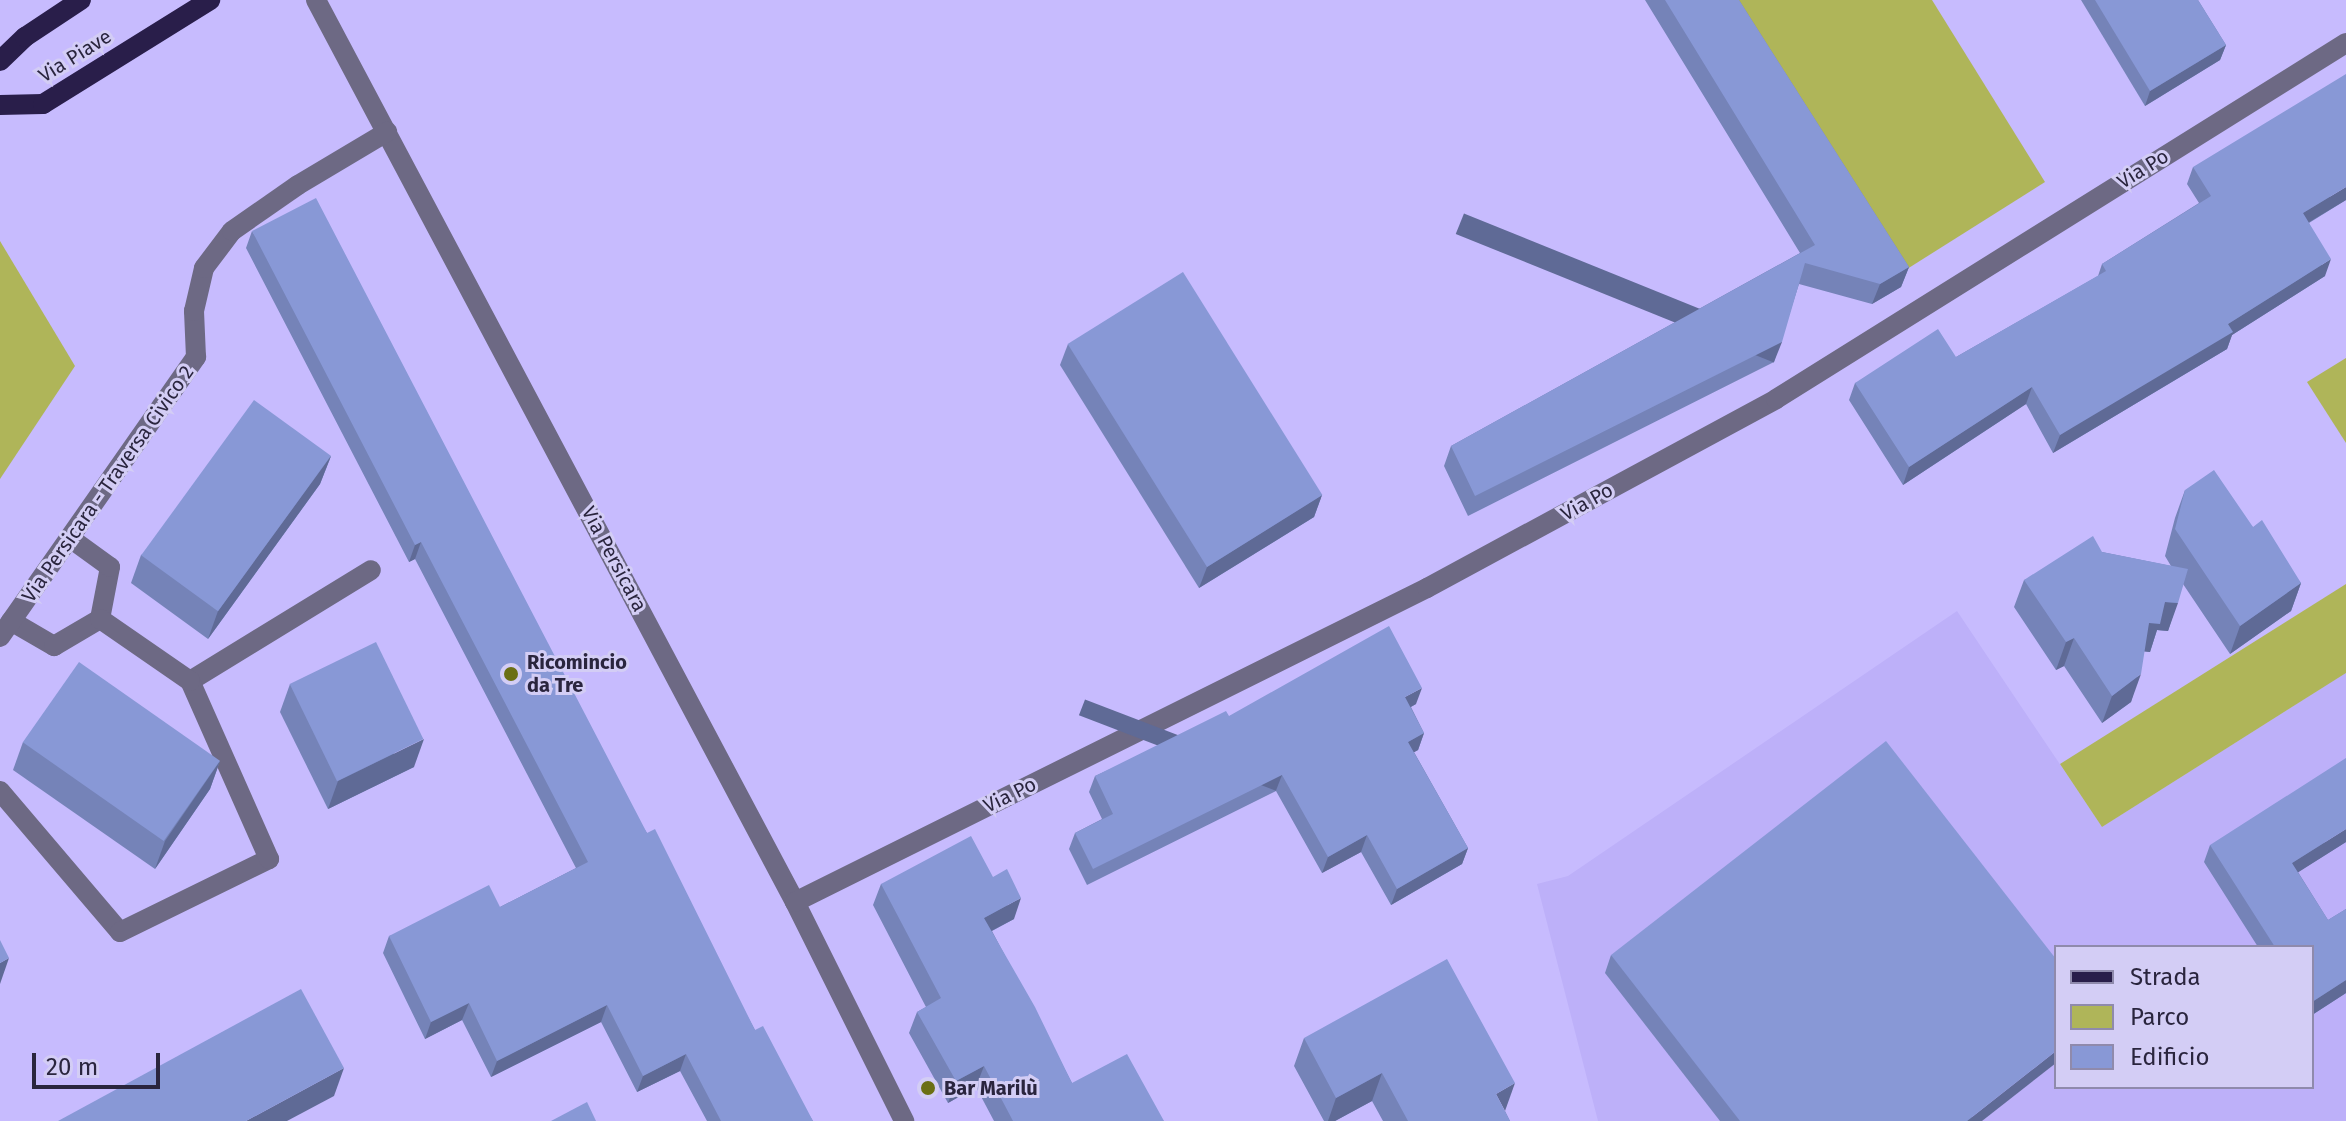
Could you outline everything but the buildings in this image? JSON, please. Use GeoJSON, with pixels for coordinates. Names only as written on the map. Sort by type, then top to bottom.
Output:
{"type":"FeatureCollection","features":[{"type":"Feature","properties":{"kind":"main road","name":"Via Piave"},"geometry":{"type":"LineString","coordinates":[[0,61],[25,37],[81,0]]}},
{"type":"Feature","properties":{"kind":"main road","name":"Via Piave"},"geometry":{"type":"LineString","coordinates":[[0,105],[43,104],[210,0]]}},
{"type":"Feature","properties":{"kind":"street","name":"Via Persicara"},"geometry":{"type":"LineString","coordinates":[[316,0],[795,902],[904,1121]]}},
{"type":"Feature","properties":{"kind":"street","name":"Via Po"},"geometry":{"type":"LineString","coordinates":[[795,902],[1427,588],[1776,399],[2346,43]]}},
{"type":"Feature","properties":{"kind":"street","name":"Via Persicara - Traversa Civico 2"},"geometry":{"type":"LineString","coordinates":[[6,629],[196,357],[194,311],[204,268],[232,231],[298,185],[387,132]]}},
{"type":"Feature","properties":{"kind":"street"},"geometry":{"type":"LineString","coordinates":[[6,629],[54,646],[100,619],[110,567],[70,538]]}},
{"type":"Feature","properties":{"kind":"street"},"geometry":{"type":"LineString","coordinates":[[190,681],[371,570]]}},
{"type":"Feature","properties":{"kind":"street"},"geometry":{"type":"LineString","coordinates":[[0,791],[120,932],[269,859],[190,681],[100,619]]}},
{"type":"Feature","properties":{"kind":"shaded area"},"geometry":{"type":"Polygon","coordinates":[[[1957,611],[2102,827],[2346,673],[2346,1121],[1598,1121],[1537,884],[1568,876],[1957,611]]]}},
{"type":"Feature","properties":{"kind":"green space"},"geometry":{"type":"Polygon","coordinates":[[[1724,0],[1932,0],[2045,182],[1896,276],[1724,0]]]}},
{"type":"Feature","properties":{"kind":"green space"},"geometry":{"type":"Polygon","coordinates":[[[0,241],[75,366],[0,479],[0,241]]]}},
{"type":"Feature","properties":{"kind":"green space"},"geometry":{"type":"Polygon","coordinates":[[[2346,358],[2346,443],[2307,382],[2346,358]]]}},
{"type":"Feature","properties":{"kind":"green space"},"geometry":{"type":"Polygon","coordinates":[[[2346,584],[2346,673],[2102,827],[2060,764],[2346,584]]]}},
{"type":"Feature","properties":{"kind":"place","name":"Ricomincio da Tre"},"geometry":{"type":"Point","coordinates":[511,674]}},
{"type":"Feature","properties":{"kind":"place","name":"Bar Marilù"},"geometry":{"type":"Point","coordinates":[928,1088]}}]}
